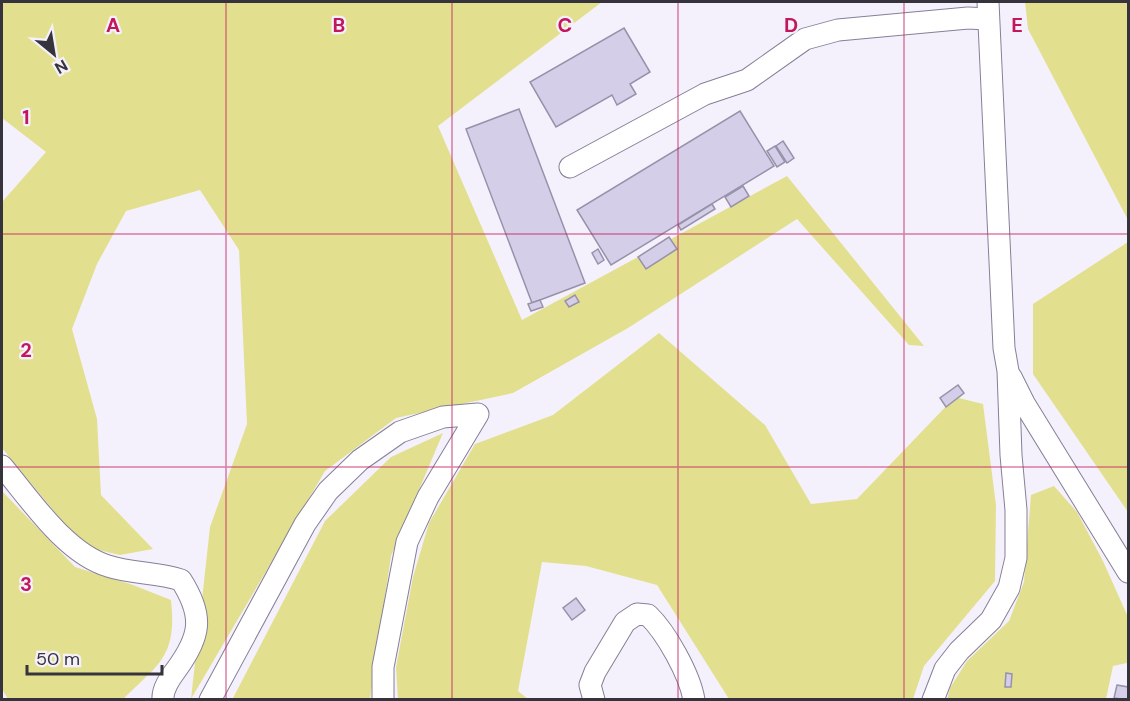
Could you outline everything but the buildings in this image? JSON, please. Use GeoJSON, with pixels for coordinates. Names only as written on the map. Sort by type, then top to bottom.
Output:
{"type":"FeatureCollection","features":[{"type":"Feature","properties":{"kind":"lane"},"geometry":{"type":"LineString","coordinates":[[570,168],[705,94],[747,81],[805,39],[838,30],[968,18],[988,10],[1004,348],[1008,372],[1011,455],[1016,510],[1016,558],[1009,588],[991,620],[959,651],[945,669],[933,699]]}},
{"type":"Feature","properties":{"kind":"lane"},"geometry":{"type":"LineString","coordinates":[[1008,372],[1024,403],[1128,573]]}},
{"type":"Feature","properties":{"kind":"lane"},"geometry":{"type":"LineString","coordinates":[[210,699],[305,524],[328,491],[360,460],[400,432],[444,417],[478,414],[428,497],[407,542],[383,667],[383,699]]}},
{"type":"Feature","properties":{"kind":"lane"},"geometry":{"type":"LineString","coordinates":[[2,466],[67,542],[85,557],[109,567],[181,580],[193,599],[197,626],[190,651],[170,677],[162,696],[163,699]]}},
{"type":"Feature","properties":{"kind":"lane"},"geometry":{"type":"LineString","coordinates":[[594,699],[590,685],[595,672],[626,622],[637,614],[648,615],[657,624],[691,681],[694,699]]}},
{"type":"Feature","properties":{"kind":"shaded area"},"geometry":{"type":"Polygon","coordinates":[[[2,2],[602,2],[438,126],[522,320],[787,176],[924,346],[909,345],[797,219],[628,328],[513,393],[396,418],[325,471],[191,699],[210,527],[247,424],[239,250],[200,190],[126,211],[97,264],[72,329],[97,419],[101,495],[153,549],[120,555],[94,549],[67,527],[2,448],[2,202],[46,152],[2,118],[2,2]]]}},
{"type":"Feature","properties":{"kind":"shaded area"},"geometry":{"type":"Polygon","coordinates":[[[1025,2],[1128,2],[1128,220],[1028,29],[1025,2]]]}},
{"type":"Feature","properties":{"kind":"shaded area"},"geometry":{"type":"Polygon","coordinates":[[[1128,242],[1128,512],[1033,374],[1033,304],[1128,242]]]}},
{"type":"Feature","properties":{"kind":"shaded area"},"geometry":{"type":"Polygon","coordinates":[[[659,333],[765,425],[811,504],[857,499],[955,397],[983,404],[996,505],[995,581],[924,666],[913,699],[729,699],[657,585],[586,566],[542,562],[518,691],[528,699],[398,700],[396,667],[413,577],[429,523],[475,444],[553,415],[659,333]]]}},
{"type":"Feature","properties":{"kind":"shaded area"},"geometry":{"type":"Polygon","coordinates":[[[443,433],[391,556],[370,699],[232,700],[325,521],[391,457],[443,433]]]}},
{"type":"Feature","properties":{"kind":"shaded area"},"geometry":{"type":"Polygon","coordinates":[[[1054,486],[1077,512],[1103,561],[1128,617],[1127,663],[1113,666],[1106,699],[947,700],[950,688],[967,661],[1009,621],[1024,582],[1031,495],[1054,486]]]}},
{"type":"Feature","properties":{"kind":"shaded area"},"geometry":{"type":"Polygon","coordinates":[[[2,491],[75,567],[133,585],[171,600],[171,634],[163,657],[156,667],[123,699],[8,699],[2,689],[2,491]]]}}]}
